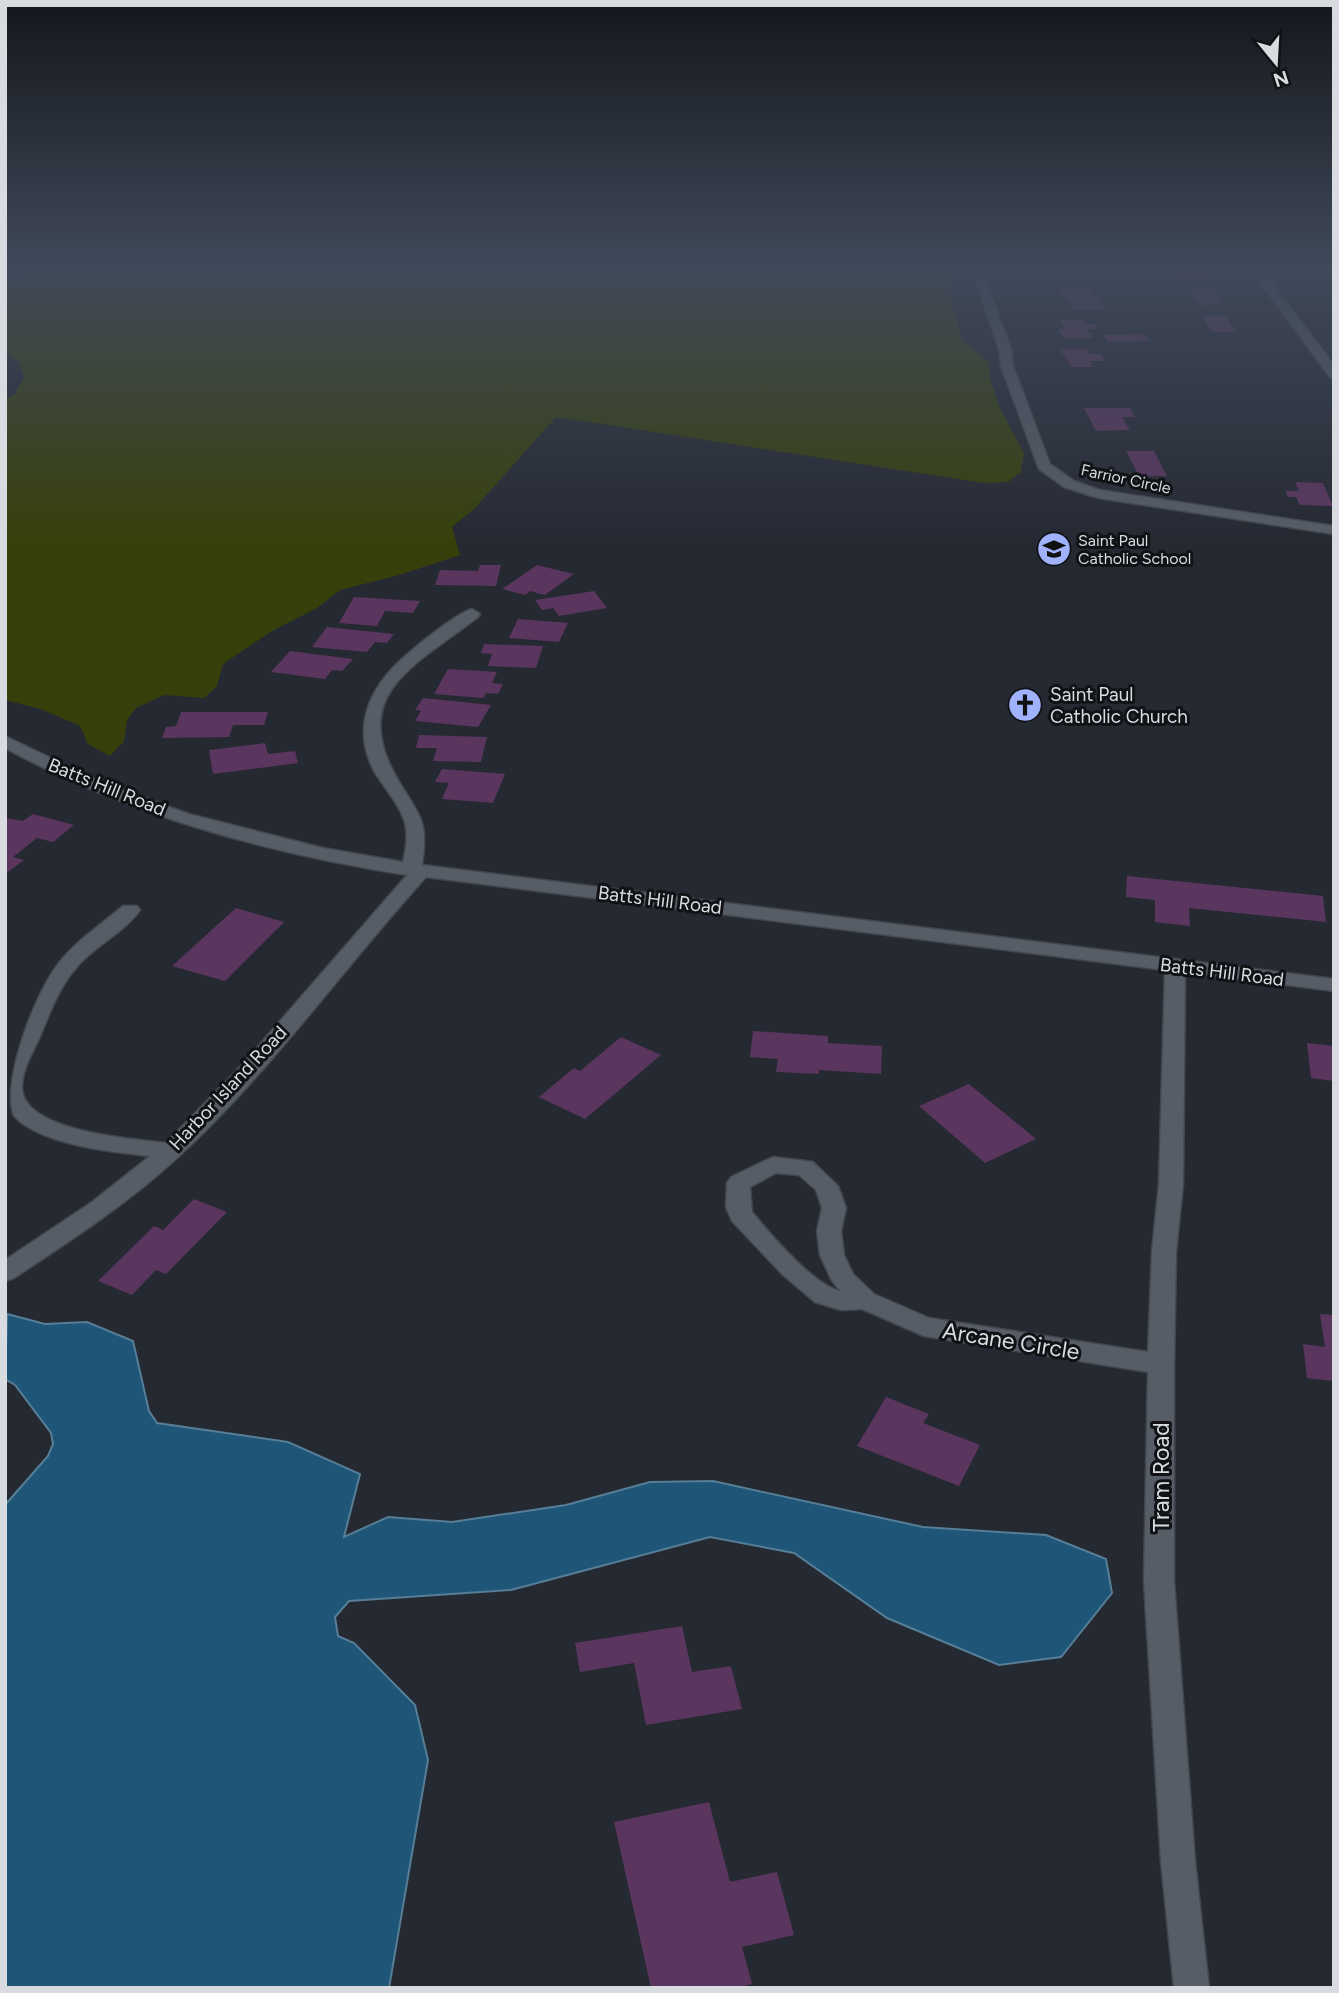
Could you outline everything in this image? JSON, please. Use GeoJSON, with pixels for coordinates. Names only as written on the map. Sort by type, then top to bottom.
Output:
{"type":"FeatureCollection","features":[{"type":"Feature","properties":{"kind":"street","name":"Farrior Circle"},"geometry":{"type":"LineString","coordinates":[[1006,358],[1044,466],[1054,476],[1076,488],[1098,494],[1334,530]]}},
{"type":"Feature","properties":{"kind":"street"},"geometry":{"type":"LineString","coordinates":[[1322,358],[1334,374]]}},
{"type":"Feature","properties":{"kind":"street"},"geometry":{"type":"LineString","coordinates":[[416,871],[414,823],[371,746],[371,723],[377,703],[403,667],[472,614]]}},
{"type":"Feature","properties":{"kind":"street","name":"Batts Hill Road"},"geometry":{"type":"LineString","coordinates":[[5,741],[104,790],[162,811],[294,848],[416,871],[1334,985]]}},
{"type":"Feature","properties":{"kind":"street","name":"Harbor Island Road"},"geometry":{"type":"LineString","coordinates":[[5,1272],[87,1217],[170,1151],[228,1095],[416,871]]}},
{"type":"Feature","properties":{"kind":"street"},"geometry":{"type":"LineString","coordinates":[[130,910],[63,969],[27,1039],[10,1087],[15,1101],[25,1115],[42,1125],[122,1146],[170,1151]]}},
{"type":"Feature","properties":{"kind":"street","name":"Tram Road"},"geometry":{"type":"LineString","coordinates":[[1175,966],[1171,1184],[1164,1252],[1161,1364],[1160,1614],[1178,1861],[1192,1988]]}},
{"type":"Feature","properties":{"kind":"street","name":"Arcane Circle"},"geometry":{"type":"LineString","coordinates":[[865,1300],[845,1302],[818,1293],[798,1276],[742,1218],[737,1202],[739,1183],[773,1165],[805,1168],[826,1186],[834,1208],[829,1231],[832,1255],[843,1279],[865,1300],[924,1327],[1161,1364]]}},
{"type":"Feature","properties":{"kind":"green space"},"geometry":{"type":"Polygon","coordinates":[[[14,358],[984,358],[989,362],[989,376],[999,406],[1024,453],[1021,472],[1008,482],[984,483],[556,417],[474,509],[452,527],[460,555],[399,575],[340,590],[317,608],[272,631],[223,664],[217,686],[204,698],[164,695],[136,708],[127,720],[124,741],[110,756],[88,744],[80,726],[41,709],[5,700],[5,399],[15,394],[24,377],[18,361],[14,358]]]}},
{"type":"Feature","properties":{"kind":"water"},"geometry":{"type":"Polygon","coordinates":[[[7,1314],[45,1324],[87,1322],[133,1341],[149,1411],[157,1423],[288,1442],[360,1474],[344,1537],[388,1517],[452,1522],[566,1505],[650,1482],[713,1481],[923,1527],[1046,1535],[1106,1559],[1112,1593],[1061,1657],[999,1665],[887,1618],[794,1553],[710,1537],[511,1590],[349,1601],[335,1617],[338,1636],[354,1643],[415,1705],[428,1760],[389,1988],[5,1988],[5,1505],[48,1456],[53,1444],[51,1433],[15,1385],[5,1379],[7,1314]]]}},
{"type":"Feature","properties":{"kind":"building"},"geometry":{"type":"Polygon","coordinates":[[[1066,358],[1103,358],[1105,361],[1089,361],[1093,367],[1071,367],[1066,358]]]}},
{"type":"Feature","properties":{"kind":"building"},"geometry":{"type":"Polygon","coordinates":[[[1084,408],[1130,408],[1135,417],[1122,417],[1130,430],[1096,431],[1084,408]]]}},
{"type":"Feature","properties":{"kind":"building"},"geometry":{"type":"Polygon","coordinates":[[[1126,451],[1154,451],[1167,476],[1139,476],[1126,451]]]}},
{"type":"Feature","properties":{"kind":"building"},"geometry":{"type":"Polygon","coordinates":[[[1295,482],[1323,483],[1333,506],[1300,505],[1296,497],[1288,497],[1285,491],[1299,491],[1295,482]]]}},
{"type":"Feature","properties":{"kind":"building"},"geometry":{"type":"Polygon","coordinates":[[[480,565],[501,565],[496,586],[435,585],[440,570],[478,571],[480,565]]]}},
{"type":"Feature","properties":{"kind":"building"},"geometry":{"type":"Polygon","coordinates":[[[537,565],[574,574],[545,595],[530,591],[525,595],[502,589],[537,565]]]}},
{"type":"Feature","properties":{"kind":"building"},"geometry":{"type":"Polygon","coordinates":[[[594,591],[607,608],[559,616],[553,608],[542,610],[535,600],[594,591]]]}},
{"type":"Feature","properties":{"kind":"building"},"geometry":{"type":"Polygon","coordinates":[[[354,597],[420,601],[413,613],[385,611],[377,626],[339,623],[354,597]]]}},
{"type":"Feature","properties":{"kind":"building"},"geometry":{"type":"Polygon","coordinates":[[[518,619],[568,623],[559,642],[509,638],[518,619]]]}},
{"type":"Feature","properties":{"kind":"building"},"geometry":{"type":"Polygon","coordinates":[[[327,627],[394,634],[387,643],[375,642],[367,652],[312,647],[327,627]]]}},
{"type":"Feature","properties":{"kind":"building"},"geometry":{"type":"Polygon","coordinates":[[[484,644],[543,646],[536,668],[488,666],[492,654],[481,653],[484,644]]]}},
{"type":"Feature","properties":{"kind":"building"},"geometry":{"type":"Polygon","coordinates":[[[290,651],[353,659],[342,671],[332,670],[325,679],[271,672],[290,651]]]}},
{"type":"Feature","properties":{"kind":"building"},"geometry":{"type":"Polygon","coordinates":[[[448,669],[497,672],[492,683],[503,684],[498,694],[486,693],[483,698],[434,694],[448,669]]]}},
{"type":"Feature","properties":{"kind":"building"},"geometry":{"type":"Polygon","coordinates":[[[423,698],[491,705],[478,727],[415,721],[421,711],[415,710],[423,698]]]}},
{"type":"Feature","properties":{"kind":"building"},"geometry":{"type":"Polygon","coordinates":[[[181,712],[268,712],[264,725],[233,725],[229,737],[162,738],[166,727],[176,726],[181,712]]]}},
{"type":"Feature","properties":{"kind":"building"},"geometry":{"type":"Polygon","coordinates":[[[419,735],[487,737],[481,762],[433,761],[437,748],[416,748],[419,735]]]}},
{"type":"Feature","properties":{"kind":"building"},"geometry":{"type":"Polygon","coordinates":[[[265,743],[268,754],[295,751],[298,763],[213,774],[209,750],[265,743]]]}},
{"type":"Feature","properties":{"kind":"building"},"geometry":{"type":"Polygon","coordinates":[[[442,769],[505,774],[493,803],[442,799],[449,783],[435,782],[442,769]]]}},
{"type":"Feature","properties":{"kind":"building"},"geometry":{"type":"Polygon","coordinates":[[[33,814],[74,825],[53,842],[37,838],[13,857],[24,860],[5,874],[5,818],[23,821],[33,814]]]}},
{"type":"Feature","properties":{"kind":"building"},"geometry":{"type":"Polygon","coordinates":[[[1127,876],[1323,896],[1326,922],[1189,908],[1190,926],[1155,922],[1155,900],[1126,897],[1127,876]]]}},
{"type":"Feature","properties":{"kind":"building"},"geometry":{"type":"Polygon","coordinates":[[[236,908],[284,922],[225,981],[172,966],[236,908]]]}},
{"type":"Feature","properties":{"kind":"building"},"geometry":{"type":"Polygon","coordinates":[[[753,1031],[828,1036],[828,1043],[882,1046],[881,1074],[819,1070],[819,1074],[776,1072],[778,1059],[750,1057],[753,1031]]]}},
{"type":"Feature","properties":{"kind":"building"},"geometry":{"type":"Polygon","coordinates":[[[621,1037],[661,1055],[585,1119],[539,1097],[574,1068],[580,1071],[621,1037]]]}},
{"type":"Feature","properties":{"kind":"building"},"geometry":{"type":"Polygon","coordinates":[[[1307,1043],[1334,1046],[1334,1081],[1311,1078],[1307,1043]]]}},
{"type":"Feature","properties":{"kind":"building"},"geometry":{"type":"Polygon","coordinates":[[[969,1084],[1036,1139],[985,1163],[919,1106],[969,1084]]]}},
{"type":"Feature","properties":{"kind":"building"},"geometry":{"type":"Polygon","coordinates":[[[194,1199],[227,1212],[166,1274],[156,1270],[132,1295],[98,1281],[154,1226],[163,1230],[194,1199]]]}},
{"type":"Feature","properties":{"kind":"building"},"geometry":{"type":"Polygon","coordinates":[[[1320,1314],[1334,1315],[1334,1381],[1307,1378],[1303,1344],[1325,1347],[1320,1314]]]}},
{"type":"Feature","properties":{"kind":"building"},"geometry":{"type":"Polygon","coordinates":[[[886,1397],[929,1414],[923,1423],[980,1445],[959,1486],[857,1446],[886,1397]]]}},
{"type":"Feature","properties":{"kind":"building"},"geometry":{"type":"Polygon","coordinates":[[[682,1626],[692,1672],[731,1666],[742,1709],[646,1725],[634,1663],[580,1672],[575,1643],[682,1626]]]}},
{"type":"Feature","properties":{"kind":"building"},"geometry":{"type":"Polygon","coordinates":[[[709,1802],[730,1882],[777,1872],[794,1935],[742,1947],[752,1984],[737,1988],[651,1988],[614,1822],[709,1802]]]}},
{"type":"Feature","properties":{"kind":"place","name":"Saint Paul Catholic School"},"geometry":{"type":"Point","coordinates":[1054,549]}},
{"type":"Feature","properties":{"kind":"place","name":"Saint Paul Catholic Church"},"geometry":{"type":"Point","coordinates":[1025,705]}}]}
